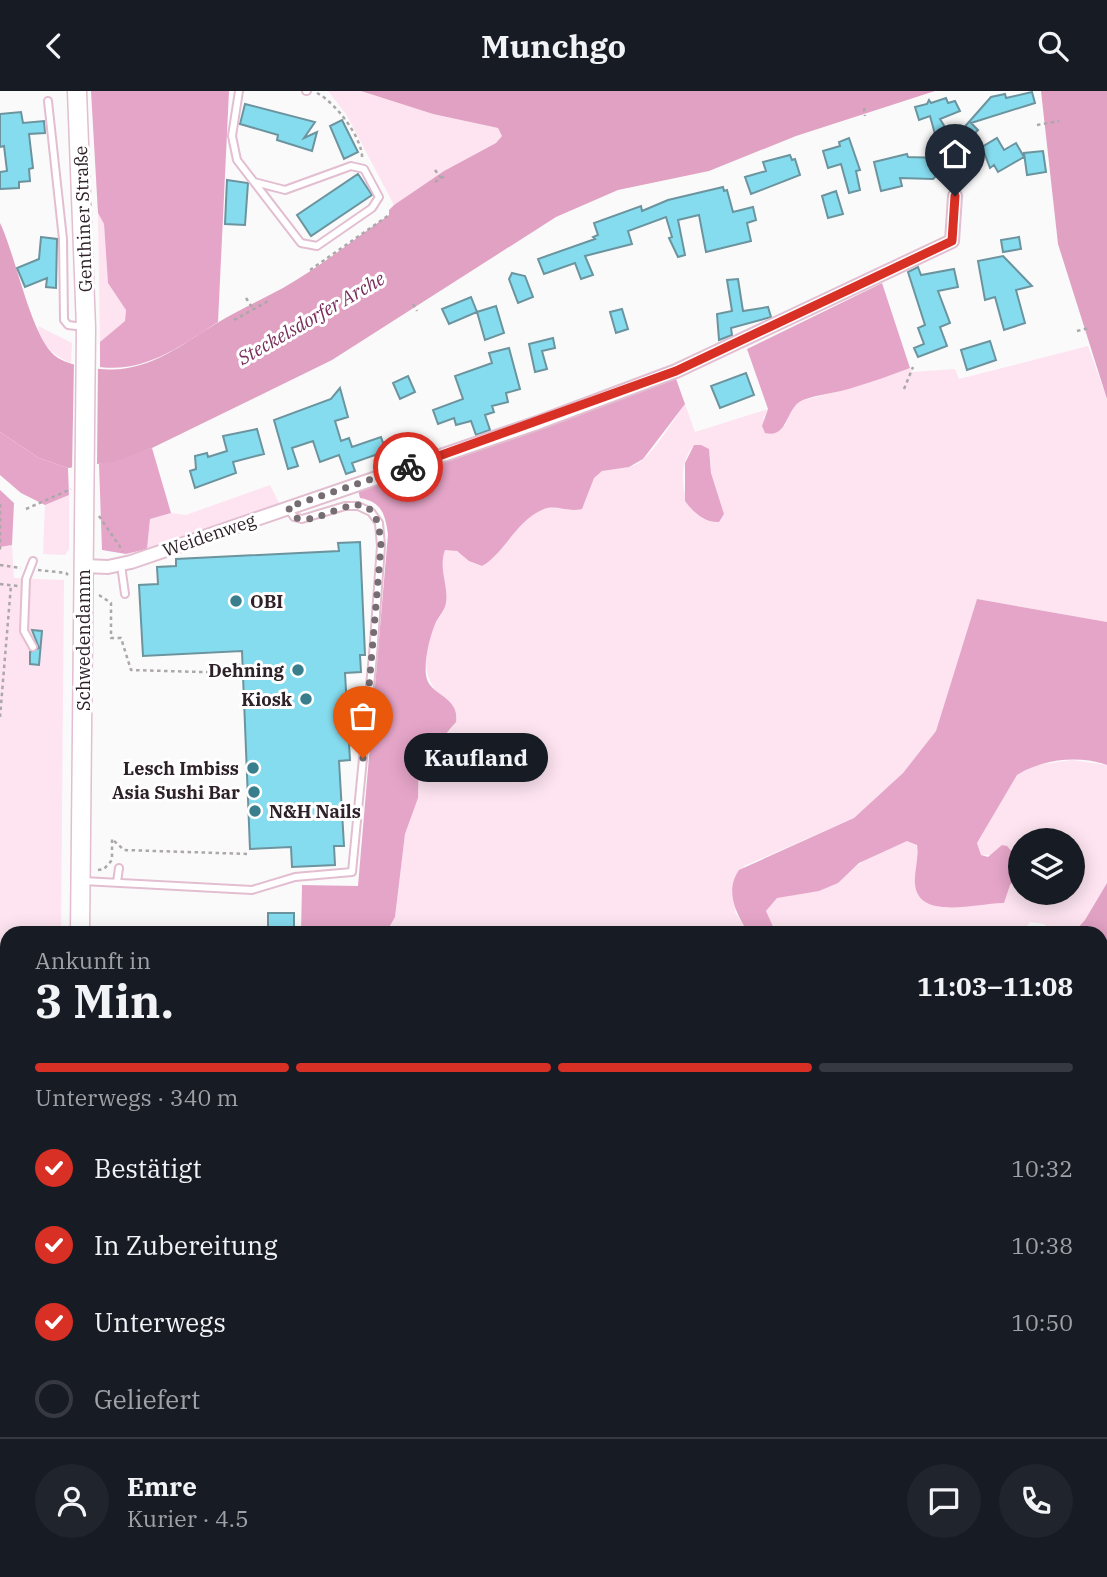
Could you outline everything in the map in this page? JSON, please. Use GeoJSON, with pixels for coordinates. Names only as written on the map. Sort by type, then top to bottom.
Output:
{"type":"FeatureCollection","features":[{"type":"Feature","properties":{"kind":"main road","name":"Genthiner Straße"},"geometry":{"type":"LineString","coordinates":[[77,91],[86,347]]}},
{"type":"Feature","properties":{"kind":"main road","name":"Schwedendamm"},"geometry":{"type":"LineString","coordinates":[[80,926],[90,595],[84,566],[86,347]]}},
{"type":"Feature","properties":{"kind":"street","name":"Weidenweg"},"geometry":{"type":"LineString","coordinates":[[84,566],[126,564],[664,376],[952,241],[955,196]]}},
{"type":"Feature","properties":{"kind":"lane"},"geometry":{"type":"LineString","coordinates":[[239,91],[232,136],[237,160],[301,243],[312,247],[378,201],[379,191],[361,167],[351,166],[285,190],[254,182]]}},
{"type":"Feature","properties":{"kind":"lane"},"geometry":{"type":"LineString","coordinates":[[48,101],[63,239],[64,320],[68,325],[86,328]]}},
{"type":"Feature","properties":{"kind":"lane"},"geometry":{"type":"LineString","coordinates":[[81,881],[252,890],[295,877],[352,872],[373,655],[381,546],[379,523],[371,512],[358,506],[345,506],[302,519],[294,517],[288,507]]}},
{"type":"Feature","properties":{"kind":"lane"},"geometry":{"type":"LineString","coordinates":[[33,561],[27,569],[24,631],[33,647]]}},
{"type":"Feature","properties":{"kind":"lane"},"geometry":{"type":"LineString","coordinates":[[125,594],[126,564]]}},
{"type":"Feature","properties":{"kind":"lane"},"geometry":{"type":"LineString","coordinates":[[117,882],[119,868]]}},
{"type":"Feature","properties":{"kind":"path"},"geometry":{"type":"LineString","coordinates":[[307,91],[323,96],[341,113],[362,152],[361,167]]}},
{"type":"Feature","properties":{"kind":"path"},"geometry":{"type":"LineString","coordinates":[[864,108],[866,116]]}},
{"type":"Feature","properties":{"kind":"path"},"geometry":{"type":"LineString","coordinates":[[1037,125],[1059,121]]}},
{"type":"Feature","properties":{"kind":"path"},"geometry":{"type":"LineString","coordinates":[[435,170],[441,178]]}},
{"type":"Feature","properties":{"kind":"path"},"geometry":{"type":"LineString","coordinates":[[436,182],[446,175]]}},
{"type":"Feature","properties":{"kind":"path"},"geometry":{"type":"LineString","coordinates":[[310,269],[389,215]]}},
{"type":"Feature","properties":{"kind":"path"},"geometry":{"type":"LineString","coordinates":[[246,298],[253,309]]}},
{"type":"Feature","properties":{"kind":"path"},"geometry":{"type":"LineString","coordinates":[[234,320],[270,300]]}},
{"type":"Feature","properties":{"kind":"path"},"geometry":{"type":"LineString","coordinates":[[413,305],[417,311]]}},
{"type":"Feature","properties":{"kind":"path"},"geometry":{"type":"LineString","coordinates":[[1077,331],[1089,328]]}},
{"type":"Feature","properties":{"kind":"path"},"geometry":{"type":"LineString","coordinates":[[904,389],[913,367]]}},
{"type":"Feature","properties":{"kind":"path"},"geometry":{"type":"LineString","coordinates":[[26,509],[66,489],[85,489]]}},
{"type":"Feature","properties":{"kind":"path"},"geometry":{"type":"LineString","coordinates":[[0,504],[0,551]]}},
{"type":"Feature","properties":{"kind":"path"},"geometry":{"type":"LineString","coordinates":[[85,514],[98,514],[126,564]]}},
{"type":"Feature","properties":{"kind":"path"},"geometry":{"type":"LineString","coordinates":[[0,565],[66,573],[90,595],[111,603],[111,638],[121,638],[131,670],[237,673]]}},
{"type":"Feature","properties":{"kind":"path"},"geometry":{"type":"LineString","coordinates":[[0,584],[25,586]]}},
{"type":"Feature","properties":{"kind":"path"},"geometry":{"type":"LineString","coordinates":[[0,717],[10,585]]}},
{"type":"Feature","properties":{"kind":"path"},"geometry":{"type":"LineString","coordinates":[[0,636],[6,636]]}},
{"type":"Feature","properties":{"kind":"path"},"geometry":{"type":"LineString","coordinates":[[238,664],[242,667]]}},
{"type":"Feature","properties":{"kind":"path"},"geometry":{"type":"LineString","coordinates":[[97,870],[104,869],[112,860],[112,839],[124,850],[250,854]]}},
{"type":"Feature","properties":{"kind":"shaded area"},"geometry":{"type":"Polygon","coordinates":[[[91,91],[229,91],[218,322],[162,356],[132,366],[116,368],[100,367],[100,342],[125,321],[126,310],[108,283],[104,224],[98,213],[91,91]]]}},
{"type":"Feature","properties":{"kind":"shaded area"},"geometry":{"type":"Polygon","coordinates":[[[328,91],[361,91],[433,114],[498,128],[502,136],[496,143],[444,171],[394,205],[346,114],[328,91]]]}},
{"type":"Feature","properties":{"kind":"shaded area"},"geometry":{"type":"Polygon","coordinates":[[[98,213],[104,224],[108,283],[126,309],[125,321],[100,342],[98,213]]]}},
{"type":"Feature","properties":{"kind":"shaded area"},"geometry":{"type":"Polygon","coordinates":[[[882,283],[910,368],[852,388],[803,400],[793,409],[779,431],[773,434],[765,433],[762,426],[768,409],[747,349],[882,283]]]}},
{"type":"Feature","properties":{"kind":"shaded area"},"geometry":{"type":"Polygon","coordinates":[[[38,326],[72,343],[71,363],[49,349],[38,326]]]}},
{"type":"Feature","properties":{"kind":"shaded area"},"geometry":{"type":"Polygon","coordinates":[[[1088,346],[1107,399],[1107,622],[977,599],[936,731],[903,773],[854,818],[744,866],[735,912],[744,926],[390,926],[395,917],[405,834],[418,798],[419,752],[425,740],[450,730],[457,716],[433,686],[426,667],[433,628],[444,610],[447,598],[442,565],[445,550],[460,553],[482,566],[491,560],[519,526],[536,512],[551,507],[579,510],[595,476],[605,470],[632,466],[643,460],[685,404],[695,432],[768,409],[763,419],[785,426],[792,408],[800,401],[852,388],[910,368],[912,372],[955,369],[959,379],[1088,346]],[[694,445],[684,467],[685,493],[697,514],[706,520],[719,522],[724,514],[711,473],[710,454],[694,445]]]}},
{"type":"Feature","properties":{"kind":"shaded area"},"geometry":{"type":"Polygon","coordinates":[[[675,376],[685,404],[643,459],[629,467],[602,471],[594,478],[582,509],[549,508],[534,514],[498,553],[482,566],[469,561],[457,551],[445,550],[443,564],[446,603],[432,634],[426,675],[432,687],[453,706],[456,722],[445,735],[425,740],[419,751],[418,798],[405,834],[395,917],[390,926],[301,926],[302,885],[358,886],[388,534],[381,510],[373,503],[360,498],[358,490],[675,376]]]}},
{"type":"Feature","properties":{"kind":"shaded area"},"geometry":{"type":"Polygon","coordinates":[[[0,432],[39,458],[68,468],[69,495],[45,505],[21,493],[0,475],[0,432]]]}},
{"type":"Feature","properties":{"kind":"shaded area"},"geometry":{"type":"Polygon","coordinates":[[[694,445],[709,449],[711,473],[724,514],[719,522],[700,516],[685,501],[685,463],[694,445]]]}},
{"type":"Feature","properties":{"kind":"shaded area"},"geometry":{"type":"Polygon","coordinates":[[[152,448],[171,513],[150,519],[147,549],[126,554],[102,550],[99,464],[152,448]]]}},
{"type":"Feature","properties":{"kind":"shaded area"},"geometry":{"type":"Polygon","coordinates":[[[270,485],[280,505],[147,549],[150,519],[171,513],[186,515],[270,485]]]}},
{"type":"Feature","properties":{"kind":"shaded area"},"geometry":{"type":"Polygon","coordinates":[[[0,490],[14,503],[12,545],[0,547],[0,490]]]}},
{"type":"Feature","properties":{"kind":"shaded area"},"geometry":{"type":"Polygon","coordinates":[[[69,495],[69,549],[65,555],[43,554],[45,505],[69,495]]]}},
{"type":"Feature","properties":{"kind":"shaded area"},"geometry":{"type":"Polygon","coordinates":[[[12,545],[14,578],[64,580],[61,926],[0,926],[0,547],[12,545]]]}},
{"type":"Feature","properties":{"kind":"shaded area"},"geometry":{"type":"Polygon","coordinates":[[[977,599],[1107,622],[1107,765],[1085,760],[1061,760],[1038,765],[1017,775],[977,843],[981,855],[988,857],[1002,845],[1008,847],[1008,891],[1004,903],[952,907],[927,903],[919,896],[915,884],[917,845],[907,841],[859,863],[838,883],[819,891],[777,898],[766,911],[773,926],[744,926],[736,911],[732,895],[739,870],[854,818],[903,773],[936,731],[977,599]]]}},
{"type":"Feature","properties":{"kind":"shaded area"},"geometry":{"type":"Polygon","coordinates":[[[1072,760],[1107,765],[1107,883],[1079,926],[1046,926],[1030,922],[1027,926],[773,926],[766,911],[777,897],[853,869],[871,857],[906,841],[915,842],[917,848],[917,890],[936,904],[957,907],[1003,903],[1008,890],[1008,905],[1085,905],[1085,828],[1008,828],[1008,856],[981,855],[977,843],[1017,775],[1037,765],[1072,760]]]}},
{"type":"Feature","properties":{"kind":"water","name":"Steckelsdorfer Arche"},"geometry":{"type":"Polygon","coordinates":[[[361,91],[935,91],[796,136],[709,171],[618,190],[556,217],[332,360],[152,448],[113,462],[68,468],[39,458],[0,432],[0,223],[38,330],[54,355],[68,363],[96,369],[121,369],[147,363],[297,280],[389,215],[389,210],[394,205],[444,171],[496,143],[502,136],[498,128],[433,114],[361,91]]]}},
{"type":"Feature","properties":{"kind":"water"},"geometry":{"type":"Polygon","coordinates":[[[1041,91],[1107,91],[1107,399],[1058,244],[1041,91]]]}},
{"type":"Feature","properties":{"kind":"water"},"geometry":{"type":"Polygon","coordinates":[[[1107,883],[1107,926],[1079,926],[1107,883]]]}},
{"type":"Feature","properties":{"kind":"pier"},"geometry":{"type":"Polygon","coordinates":[[[74,360],[98,363],[97,467],[72,471],[74,360]]]}},
{"type":"Feature","properties":{"kind":"building"},"geometry":{"type":"Polygon","coordinates":[[[1032,92],[1035,103],[971,123],[978,130],[963,146],[960,143],[938,145],[930,116],[919,120],[915,107],[927,104],[929,100],[931,103],[946,98],[948,103],[955,101],[960,111],[940,119],[953,140],[991,97],[1005,94],[1006,98],[1032,92]]]}},
{"type":"Feature","properties":{"kind":"building"},"geometry":{"type":"Polygon","coordinates":[[[245,104],[315,122],[304,138],[317,132],[312,151],[277,140],[278,135],[240,124],[245,104]]]}},
{"type":"Feature","properties":{"kind":"building"},"geometry":{"type":"Polygon","coordinates":[[[21,112],[23,123],[44,121],[45,133],[29,134],[33,168],[29,169],[30,181],[19,182],[19,188],[0,189],[0,172],[7,171],[4,146],[0,147],[0,114],[21,112]]]}},
{"type":"Feature","properties":{"kind":"building"},"geometry":{"type":"Polygon","coordinates":[[[342,120],[358,152],[344,159],[330,126],[342,120]]]}},
{"type":"Feature","properties":{"kind":"building"},"geometry":{"type":"Polygon","coordinates":[[[849,138],[860,170],[856,171],[860,190],[849,193],[841,164],[828,168],[823,151],[840,146],[839,142],[849,138]]]}},
{"type":"Feature","properties":{"kind":"building"},"geometry":{"type":"Polygon","coordinates":[[[997,138],[1004,150],[1016,143],[1024,157],[998,172],[994,165],[990,168],[982,147],[997,138]]]}},
{"type":"Feature","properties":{"kind":"building"},"geometry":{"type":"Polygon","coordinates":[[[1043,151],[1046,172],[1027,175],[1024,153],[1043,151]]]}},
{"type":"Feature","properties":{"kind":"building"},"geometry":{"type":"Polygon","coordinates":[[[907,154],[908,157],[940,158],[939,173],[933,179],[900,178],[902,186],[881,191],[874,162],[907,154]]]}},
{"type":"Feature","properties":{"kind":"building"},"geometry":{"type":"Polygon","coordinates":[[[790,155],[792,160],[795,159],[800,175],[751,194],[745,177],[766,171],[763,162],[790,155]]]}},
{"type":"Feature","properties":{"kind":"building"},"geometry":{"type":"Polygon","coordinates":[[[358,174],[372,195],[311,236],[297,215],[358,174]]]}},
{"type":"Feature","properties":{"kind":"building"},"geometry":{"type":"Polygon","coordinates":[[[227,180],[248,183],[245,225],[225,224],[227,180]]]}},
{"type":"Feature","properties":{"kind":"building"},"geometry":{"type":"Polygon","coordinates":[[[723,187],[724,191],[727,190],[733,212],[753,207],[756,220],[747,223],[751,241],[706,252],[699,215],[678,220],[685,255],[678,257],[669,238],[672,237],[666,217],[628,231],[632,244],[585,256],[593,275],[581,279],[575,263],[544,274],[538,259],[595,239],[593,237],[598,235],[594,223],[641,206],[642,211],[668,200],[723,187]]]}},
{"type":"Feature","properties":{"kind":"building"},"geometry":{"type":"Polygon","coordinates":[[[836,191],[843,214],[828,218],[822,196],[836,191]]]}},
{"type":"Feature","properties":{"kind":"building"},"geometry":{"type":"Polygon","coordinates":[[[41,237],[57,239],[56,288],[46,287],[47,278],[25,287],[17,268],[39,259],[41,237]]]}},
{"type":"Feature","properties":{"kind":"building"},"geometry":{"type":"Polygon","coordinates":[[[1019,237],[1021,249],[1003,252],[1001,240],[1019,237]]]}},
{"type":"Feature","properties":{"kind":"building"},"geometry":{"type":"Polygon","coordinates":[[[1003,256],[1032,286],[1016,290],[1025,323],[1004,330],[995,297],[985,300],[978,261],[1003,256]]]}},
{"type":"Feature","properties":{"kind":"building"},"geometry":{"type":"Polygon","coordinates":[[[918,267],[921,275],[954,269],[958,287],[938,291],[950,323],[940,327],[947,346],[918,357],[914,348],[924,344],[918,328],[925,325],[908,272],[918,267]]]}},
{"type":"Feature","properties":{"kind":"building"},"geometry":{"type":"Polygon","coordinates":[[[512,273],[525,276],[533,297],[518,303],[509,279],[512,273]]]}},
{"type":"Feature","properties":{"kind":"building"},"geometry":{"type":"Polygon","coordinates":[[[738,279],[743,311],[768,307],[771,317],[731,328],[732,335],[719,340],[717,314],[732,311],[727,280],[738,279]]]}},
{"type":"Feature","properties":{"kind":"building"},"geometry":{"type":"Polygon","coordinates":[[[471,297],[477,312],[449,324],[442,309],[471,297]]]}},
{"type":"Feature","properties":{"kind":"building"},"geometry":{"type":"Polygon","coordinates":[[[496,306],[504,333],[485,340],[477,312],[496,306]]]}},
{"type":"Feature","properties":{"kind":"building"},"geometry":{"type":"Polygon","coordinates":[[[622,309],[628,329],[616,333],[610,312],[622,309]]]}},
{"type":"Feature","properties":{"kind":"building"},"geometry":{"type":"Polygon","coordinates":[[[553,338],[555,348],[542,351],[547,369],[535,372],[529,344],[553,338]]]}},
{"type":"Feature","properties":{"kind":"building"},"geometry":{"type":"Polygon","coordinates":[[[990,341],[996,360],[967,370],[961,350],[990,341]]]}},
{"type":"Feature","properties":{"kind":"building"},"geometry":{"type":"Polygon","coordinates":[[[509,348],[520,389],[506,393],[508,402],[492,406],[494,412],[485,415],[490,430],[476,435],[471,421],[456,425],[454,418],[438,424],[433,410],[463,399],[455,376],[492,363],[489,353],[509,348]]]}},
{"type":"Feature","properties":{"kind":"building"},"geometry":{"type":"Polygon","coordinates":[[[746,373],[754,395],[720,408],[711,386],[746,373]]]}},
{"type":"Feature","properties":{"kind":"building"},"geometry":{"type":"Polygon","coordinates":[[[408,376],[415,392],[400,399],[393,383],[408,376]]]}},
{"type":"Feature","properties":{"kind":"building"},"geometry":{"type":"Polygon","coordinates":[[[340,388],[348,417],[335,421],[341,441],[349,438],[352,447],[381,437],[383,443],[397,438],[401,451],[377,460],[375,455],[352,463],[355,471],[346,474],[339,455],[320,462],[313,441],[292,448],[298,466],[288,469],[274,420],[331,399],[340,388]]]}},
{"type":"Feature","properties":{"kind":"building"},"geometry":{"type":"Polygon","coordinates":[[[257,429],[264,454],[233,462],[236,473],[195,488],[190,471],[196,469],[195,456],[207,453],[208,457],[227,451],[223,436],[257,429]]]}},
{"type":"Feature","properties":{"kind":"building"},"geometry":{"type":"Polygon","coordinates":[[[360,542],[365,655],[360,655],[361,672],[345,673],[350,760],[339,761],[344,846],[334,846],[335,865],[292,867],[291,847],[250,849],[242,651],[143,656],[139,585],[158,584],[157,567],[176,566],[176,559],[339,551],[338,543],[360,542]]]}},
{"type":"Feature","properties":{"kind":"building"},"geometry":{"type":"Polygon","coordinates":[[[32,630],[42,631],[39,665],[30,664],[30,652],[39,648],[32,630]]]}},
{"type":"Feature","properties":{"kind":"building"},"geometry":{"type":"Polygon","coordinates":[[[268,913],[294,913],[294,926],[268,926],[268,913]]]}},
{"type":"Feature","properties":{"kind":"way so far"},"geometry":{"type":"LineString","coordinates":[[363,758],[381,546],[379,523],[371,512],[358,506],[345,506],[302,519],[294,517],[288,507],[408,467]]}},
{"type":"Feature","properties":{"kind":"place","name":"OBI"},"geometry":{"type":"Point","coordinates":[236,601]}},
{"type":"Feature","properties":{"kind":"place","name":"Dehning"},"geometry":{"type":"Point","coordinates":[298,670]}},
{"type":"Feature","properties":{"kind":"place","name":"Kiosk"},"geometry":{"type":"Point","coordinates":[306,699]}},
{"type":"Feature","properties":{"kind":"place","name":"Kaufland"},"geometry":{"type":"Point","coordinates":[363,758]}},
{"type":"Feature","properties":{"kind":"place","name":"Lesch Imbiss"},"geometry":{"type":"Point","coordinates":[253,768]}},
{"type":"Feature","properties":{"kind":"place","name":"Asia Sushi Bar"},"geometry":{"type":"Point","coordinates":[254,792]}},
{"type":"Feature","properties":{"kind":"place","name":"N&H Nails"},"geometry":{"type":"Point","coordinates":[255,811]}},
{"type":"Feature","properties":{"kind":"route"},"geometry":{"type":"LineString","coordinates":[[408,467],[540,422],[676,371],[952,241],[955,196]]}}]}
